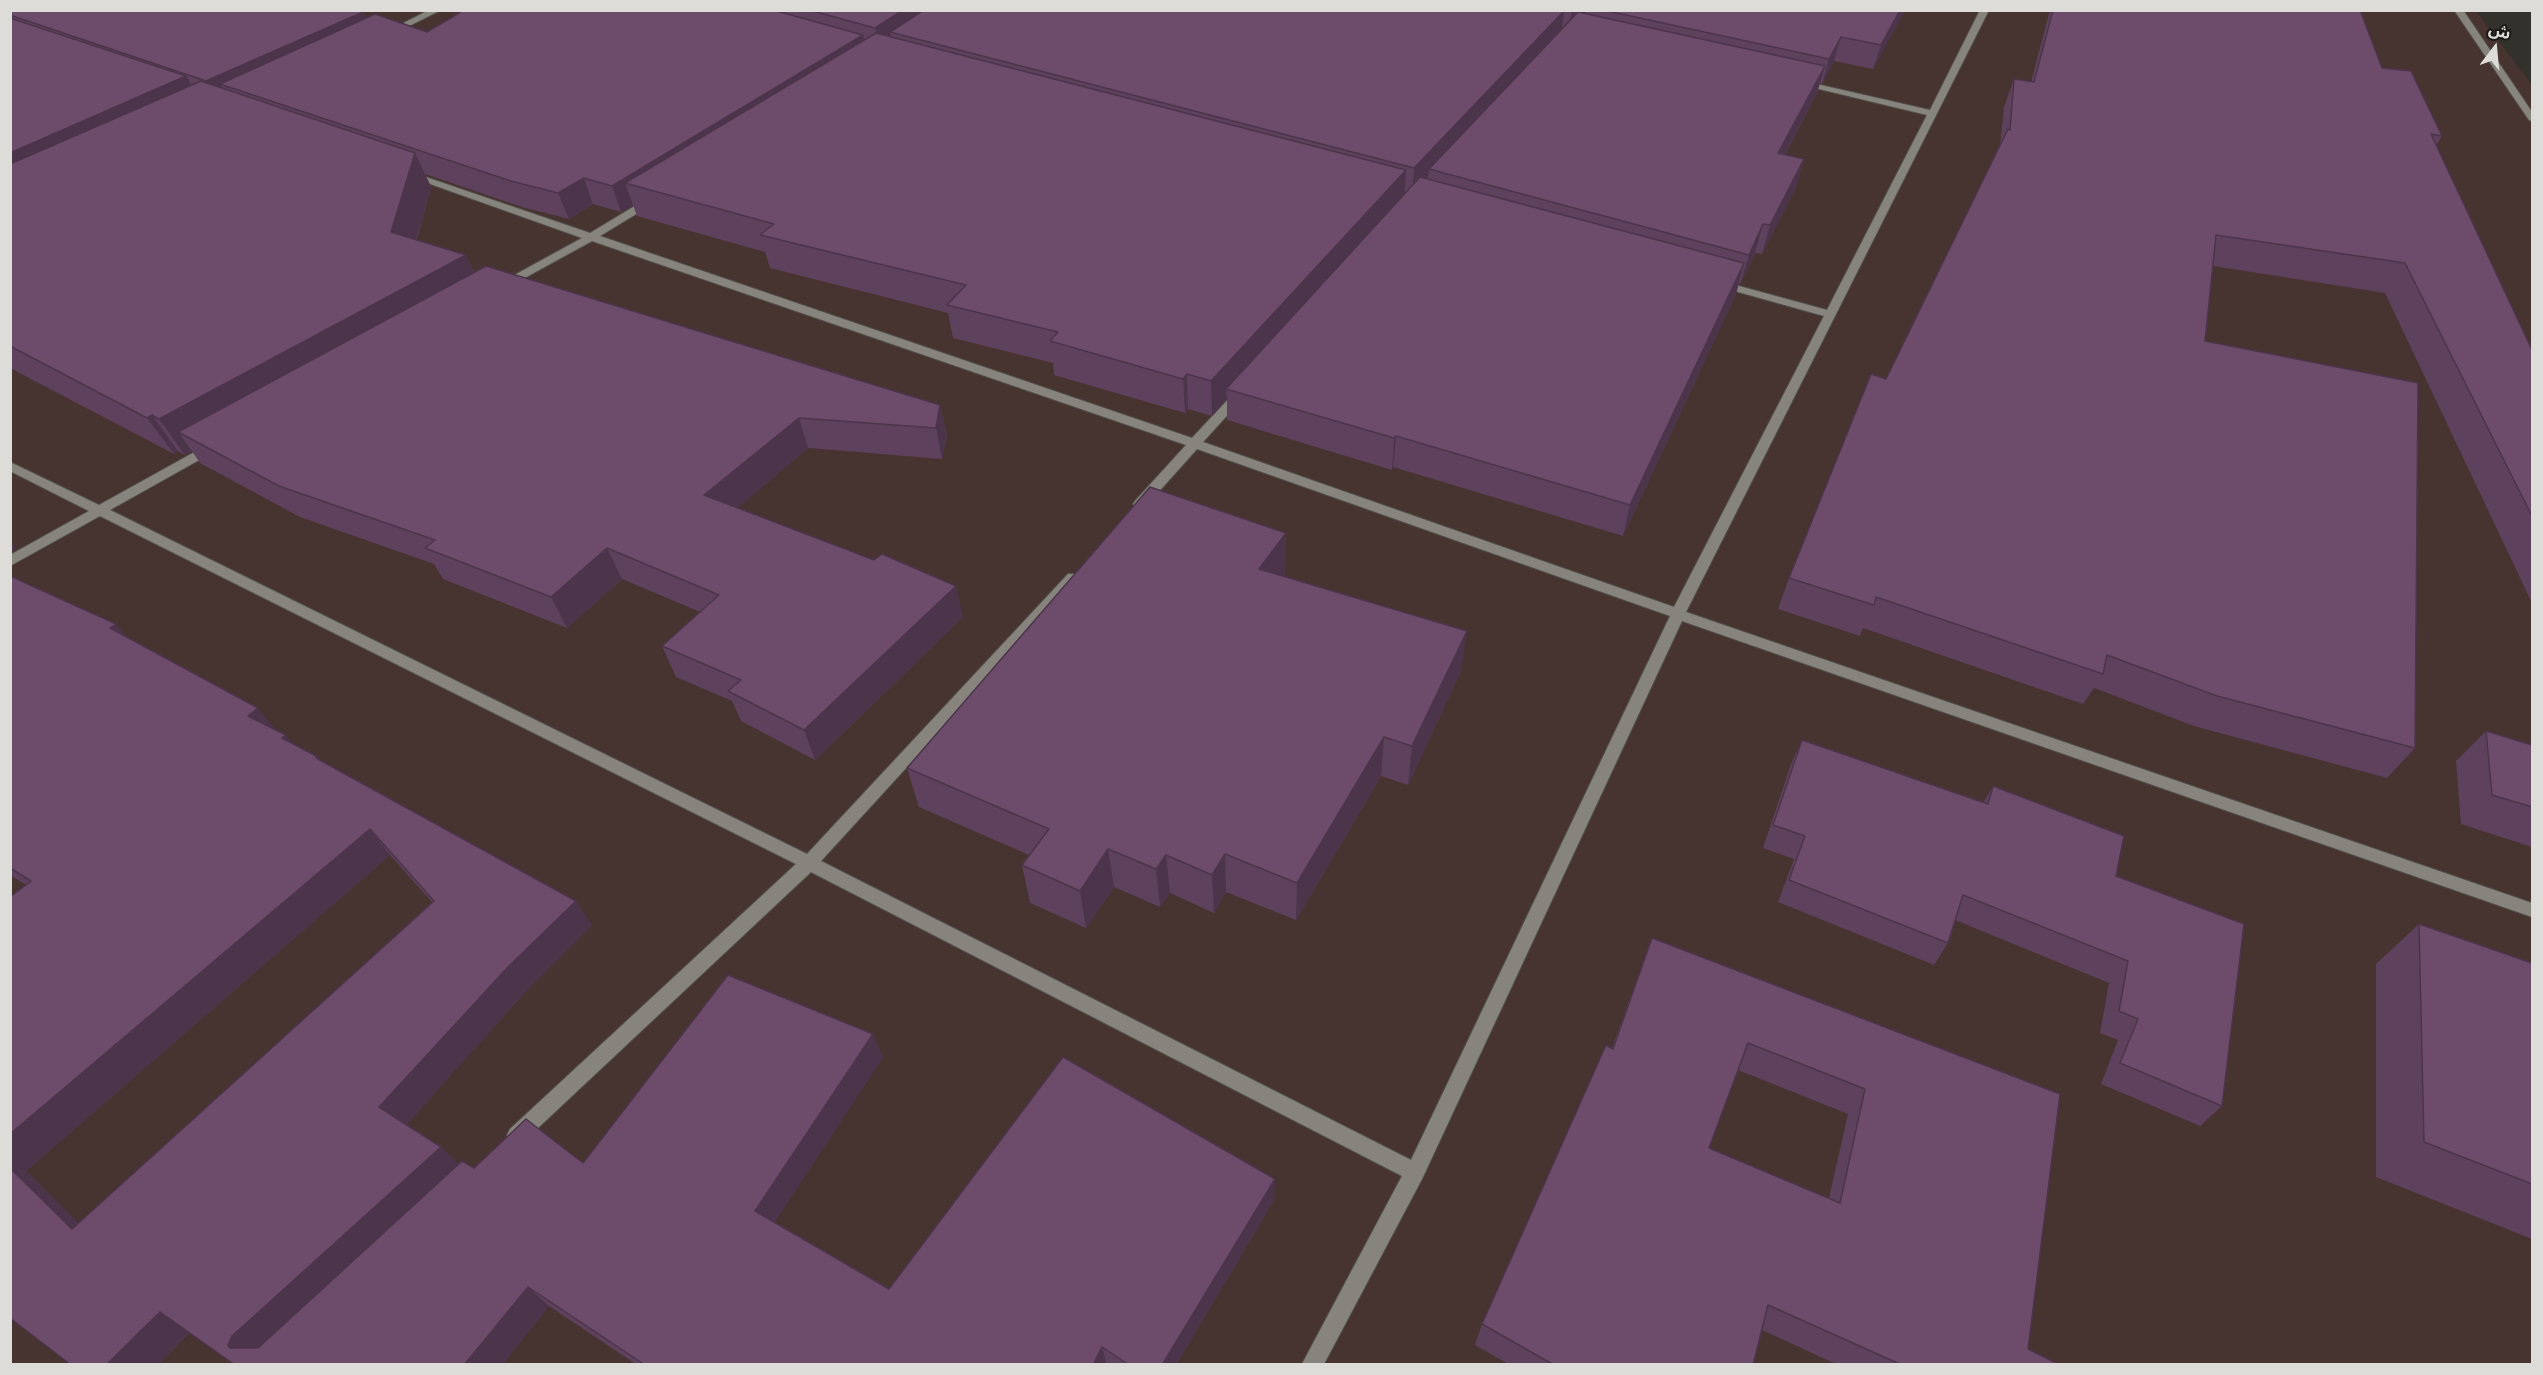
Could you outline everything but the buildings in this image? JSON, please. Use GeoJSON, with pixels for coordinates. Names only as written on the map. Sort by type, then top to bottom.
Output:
{"type":"FeatureCollection","features":[{"type":"Feature","properties":{"kind":"street"},"geometry":{"type":"LineString","coordinates":[[382,35],[437,10]]}},
{"type":"Feature","properties":{"kind":"street"},"geometry":{"type":"LineString","coordinates":[[1313,1365],[1415,1172],[1678,614],[1985,10]]}},
{"type":"Feature","properties":{"kind":"street"},"geometry":{"type":"LineString","coordinates":[[2458,10],[2532,118]]}},
{"type":"Feature","properties":{"kind":"street"},"geometry":{"type":"LineString","coordinates":[[1793,82],[1932,113]]}},
{"type":"Feature","properties":{"kind":"street"},"geometry":{"type":"LineString","coordinates":[[399,171],[1196,444],[2532,910]]}},
{"type":"Feature","properties":{"kind":"street"},"geometry":{"type":"LineString","coordinates":[[497,289],[591,237],[661,194]]}},
{"type":"Feature","properties":{"kind":"street"},"geometry":{"type":"LineString","coordinates":[[1704,279],[1830,314]]}},
{"type":"Feature","properties":{"kind":"street"},"geometry":{"type":"LineString","coordinates":[[1132,513],[1251,383]]}},
{"type":"Feature","properties":{"kind":"street"},"geometry":{"type":"LineString","coordinates":[[10,561],[226,440]]}},
{"type":"Feature","properties":{"kind":"street"},"geometry":{"type":"LineString","coordinates":[[10,466],[101,509],[809,863],[1415,1172]]}},
{"type":"Feature","properties":{"kind":"street"},"geometry":{"type":"LineString","coordinates":[[506,1146],[809,863],[1083,566]]}},
{"type":"Feature","properties":{"kind":"shaded area"},"geometry":{"type":"Polygon","coordinates":[[[10,11],[2476,11],[2532,85],[2532,1364],[11,1364],[10,11]]]}}]}
